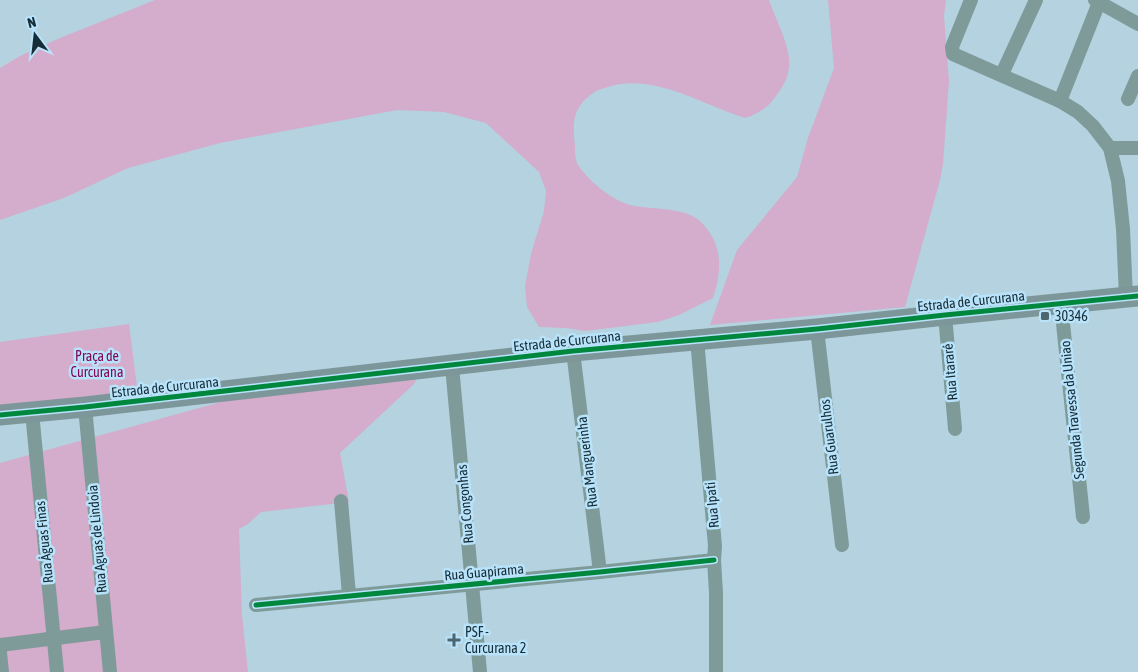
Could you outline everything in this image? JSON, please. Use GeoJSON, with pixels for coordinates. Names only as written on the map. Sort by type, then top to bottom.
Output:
{"type":"FeatureCollection","features":[{"type":"Feature","properties":{"kind":"main road","name":"Estrada de Curcurana"},"geometry":{"type":"LineString","coordinates":[[0,415],[697,339],[817,329],[1132,297]]}},
{"type":"Feature","properties":{"kind":"street"},"geometry":{"type":"LineString","coordinates":[[971,0],[952,51],[955,55],[1060,101],[1078,112],[1110,148],[1118,181],[1132,297]]}},
{"type":"Feature","properties":{"kind":"street"},"geometry":{"type":"LineString","coordinates":[[1002,74],[1036,0]]}},
{"type":"Feature","properties":{"kind":"street"},"geometry":{"type":"LineString","coordinates":[[1060,101],[1098,1],[1138,24]]}},
{"type":"Feature","properties":{"kind":"street"},"geometry":{"type":"LineString","coordinates":[[1128,99],[1138,76]]}},
{"type":"Feature","properties":{"kind":"street"},"geometry":{"type":"LineString","coordinates":[[1110,148],[1138,148]]}},
{"type":"Feature","properties":{"kind":"street","name":"Segunda Travessa da Uniao"},"geometry":{"type":"LineString","coordinates":[[1061,304],[1083,517]]}},
{"type":"Feature","properties":{"kind":"street","name":"Rua Itararé"},"geometry":{"type":"LineString","coordinates":[[945,315],[956,429]]}},
{"type":"Feature","properties":{"kind":"street","name":"Rua Guarulhos"},"geometry":{"type":"LineString","coordinates":[[817,329],[842,545]]}},
{"type":"Feature","properties":{"kind":"street","name":"Rua Ipati"},"geometry":{"type":"LineString","coordinates":[[697,339],[716,546],[714,560],[716,672]]}},
{"type":"Feature","properties":{"kind":"street","name":"Rua Manguerinha"},"geometry":{"type":"LineString","coordinates":[[573,352],[600,572]]}},
{"type":"Feature","properties":{"kind":"street","name":"Rua Congonhas"},"geometry":{"type":"LineString","coordinates":[[452,366],[480,672]]}},
{"type":"Feature","properties":{"kind":"street","name":"Rua Aguas de Lindoia"},"geometry":{"type":"LineString","coordinates":[[85,407],[110,672]]}},
{"type":"Feature","properties":{"kind":"street","name":"Rua Águas Finas"},"geometry":{"type":"LineString","coordinates":[[32,412],[57,672]]}},
{"type":"Feature","properties":{"kind":"street"},"geometry":{"type":"LineString","coordinates":[[341,501],[349,595]]}},
{"type":"Feature","properties":{"kind":"street","name":"Rua Guapirama"},"geometry":{"type":"LineString","coordinates":[[256,605],[714,560]]}},
{"type":"Feature","properties":{"kind":"street"},"geometry":{"type":"LineString","coordinates":[[0,645],[105,632]]}},
{"type":"Feature","properties":{"kind":"street"},"geometry":{"type":"LineString","coordinates":[[0,653],[2,672]]}},
{"type":"Feature","properties":{"kind":"green space"},"geometry":{"type":"Polygon","coordinates":[[[155,0],[769,0],[786,43],[789,68],[784,83],[770,104],[763,110],[745,118],[662,87],[645,84],[628,83],[611,86],[596,91],[583,102],[578,108],[574,122],[576,158],[582,171],[605,192],[624,203],[633,206],[677,211],[696,218],[710,232],[714,241],[719,259],[718,278],[713,298],[679,315],[658,322],[585,331],[539,327],[527,307],[525,286],[531,254],[544,211],[546,191],[539,172],[486,123],[444,112],[397,110],[220,143],[128,168],[64,198],[0,220],[0,68],[20,56],[60,38],[155,0]]]}},
{"type":"Feature","properties":{"kind":"green space"},"geometry":{"type":"Polygon","coordinates":[[[828,0],[946,0],[944,16],[949,81],[943,164],[905,307],[710,325],[737,250],[797,177],[808,138],[834,68],[828,0]]]}},
{"type":"Feature","properties":{"kind":"green space","name":"Praça de Curcurana"},"geometry":{"type":"Polygon","coordinates":[[[129,324],[138,395],[0,408],[0,342],[129,324]]]}},
{"type":"Feature","properties":{"kind":"green space"},"geometry":{"type":"Polygon","coordinates":[[[417,378],[414,384],[340,453],[349,502],[261,512],[248,524],[239,529],[242,615],[248,672],[0,672],[0,463],[228,400],[417,378]]]}},
{"type":"Feature","properties":{"kind":"cycle path"},"geometry":{"type":"LineString","coordinates":[[0,415],[573,351],[817,329],[1138,296]]}},
{"type":"Feature","properties":{"kind":"cycle path"},"geometry":{"type":"LineString","coordinates":[[256,605],[714,560]]}},
{"type":"Feature","properties":{"kind":"place","name":"30346"},"geometry":{"type":"Point","coordinates":[1045,316]}},
{"type":"Feature","properties":{"kind":"place","name":"PSF - Curcurana 2"},"geometry":{"type":"Point","coordinates":[454,640]}}]}
